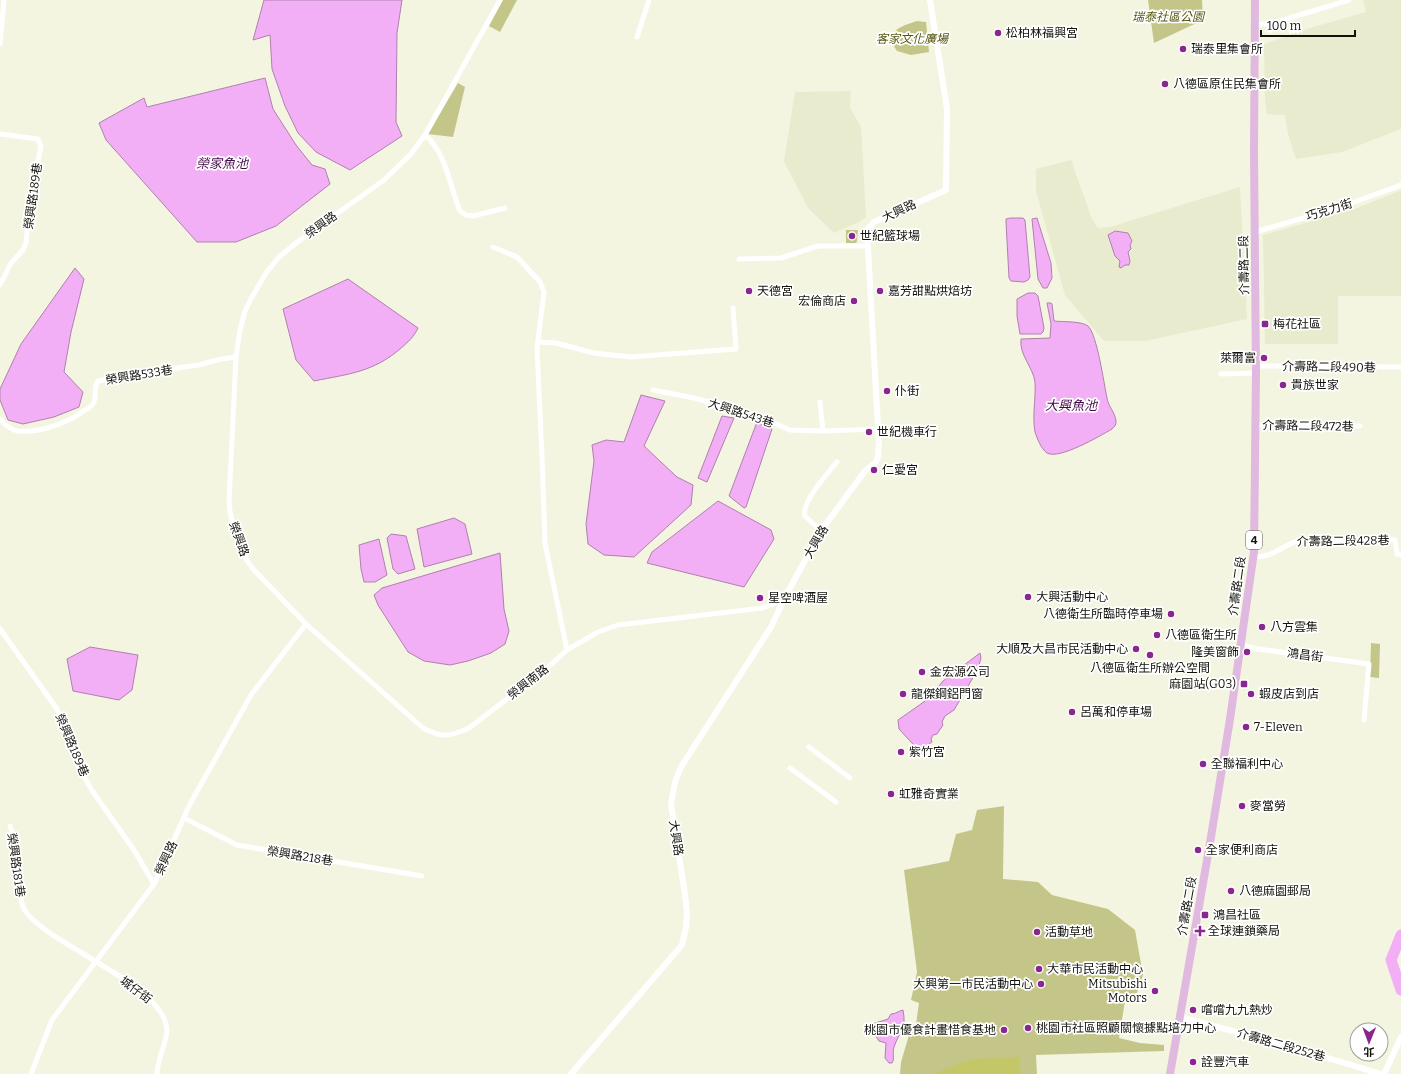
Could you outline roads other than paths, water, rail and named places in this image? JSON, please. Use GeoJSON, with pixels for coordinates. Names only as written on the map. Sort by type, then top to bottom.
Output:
{"type":"FeatureCollection","features":[{"type":"Feature","properties":{"kind":"main road","name":"介壽路二段"},"geometry":{"type":"LineString","coordinates":[[1170,1074],[1211,837],[1241,645],[1253,556],[1256,425],[1255,0]]}},
{"type":"Feature","properties":{"kind":"street"},"geometry":{"type":"LineString","coordinates":[[0,44],[4,0]]}},
{"type":"Feature","properties":{"kind":"street","name":"榮興路"},"geometry":{"type":"LineString","coordinates":[[30,1074],[52,1020],[78,988],[96,961],[154,884],[190,804],[251,695],[306,624],[254,570],[246,559],[232,520],[229,501],[236,358],[240,330],[245,311],[266,273],[279,257],[300,240],[384,180],[411,154],[425,135],[500,0]]}},
{"type":"Feature","properties":{"kind":"street"},"geometry":{"type":"LineString","coordinates":[[637,37],[649,0]]}},
{"type":"Feature","properties":{"kind":"street","name":"大興路"},"geometry":{"type":"LineString","coordinates":[[571,1074],[682,945],[686,927],[687,912],[671,804],[675,782],[681,767],[771,627],[786,594],[821,530],[865,471],[876,462],[878,457],[878,429],[867,230],[874,222],[946,190],[947,109],[930,0]]}},
{"type":"Feature","properties":{"kind":"street"},"geometry":{"type":"LineString","coordinates":[[1255,25],[1273,23],[1349,0]]}},
{"type":"Feature","properties":{"kind":"street","name":"榮興路189巷"},"geometry":{"type":"LineString","coordinates":[[0,134],[38,139],[41,146],[30,202],[26,242],[23,250],[11,263],[0,285]]}},
{"type":"Feature","properties":{"kind":"street"},"geometry":{"type":"LineString","coordinates":[[425,135],[432,141],[440,153],[460,210],[466,215],[473,216],[505,208]]}},
{"type":"Feature","properties":{"kind":"street","name":"巧克力街"},"geometry":{"type":"LineString","coordinates":[[1255,232],[1338,208],[1401,185]]}},
{"type":"Feature","properties":{"kind":"street"},"geometry":{"type":"LineString","coordinates":[[739,259],[781,258],[818,246],[868,246]]}},
{"type":"Feature","properties":{"kind":"street"},"geometry":{"type":"LineString","coordinates":[[493,247],[517,257],[540,282],[544,292],[537,359],[545,543],[567,650]]}},
{"type":"Feature","properties":{"kind":"street"},"geometry":{"type":"LineString","coordinates":[[538,342],[556,343],[594,353],[631,357],[736,349],[734,308]]}},
{"type":"Feature","properties":{"kind":"street","name":"榮興路533巷"},"geometry":{"type":"LineString","coordinates":[[0,419],[6,426],[17,430],[30,430],[52,426],[66,422],[78,416],[94,402],[96,384],[98,381],[134,374],[199,365],[221,359],[236,358]]}},
{"type":"Feature","properties":{"kind":"street","name":"介壽路二段490巷"},"geometry":{"type":"LineString","coordinates":[[1221,374],[1256,370],[1401,367]]}},
{"type":"Feature","properties":{"kind":"street","name":"大興路543巷"},"geometry":{"type":"LineString","coordinates":[[653,390],[694,398],[755,415],[790,430],[823,431],[878,429]]}},
{"type":"Feature","properties":{"kind":"street"},"geometry":{"type":"LineString","coordinates":[[820,402],[823,431]]}},
{"type":"Feature","properties":{"kind":"street","name":"介壽路二段472巷"},"geometry":{"type":"LineString","coordinates":[[1256,425],[1360,426]]}},
{"type":"Feature","properties":{"kind":"street"},"geometry":{"type":"LineString","coordinates":[[821,530],[805,516],[805,507],[837,462]]}},
{"type":"Feature","properties":{"kind":"street","name":"介壽路二段428巷"},"geometry":{"type":"LineString","coordinates":[[1253,556],[1263,557],[1274,554],[1289,543],[1300,540],[1395,540],[1397,554],[1401,555]]}},
{"type":"Feature","properties":{"kind":"street","name":"榮興南路"},"geometry":{"type":"LineString","coordinates":[[306,624],[423,728],[438,735],[446,736],[456,734],[469,728],[546,669],[567,650],[598,632],[618,625],[763,608],[775,603],[786,594]]}},
{"type":"Feature","properties":{"kind":"street","name":"榮興路189巷"},"geometry":{"type":"LineString","coordinates":[[0,629],[57,709],[67,730],[72,750],[87,782],[134,850],[154,884]]}},
{"type":"Feature","properties":{"kind":"street","name":"鴻昌街"},"geometry":{"type":"LineString","coordinates":[[1241,645],[1258,649],[1370,664],[1364,720]]}},
{"type":"Feature","properties":{"kind":"street"},"geometry":{"type":"LineString","coordinates":[[809,747],[850,778]]}},
{"type":"Feature","properties":{"kind":"street"},"geometry":{"type":"LineString","coordinates":[[790,768],[836,802]]}},
{"type":"Feature","properties":{"kind":"street","name":"榮興路218巷"},"geometry":{"type":"LineString","coordinates":[[184,818],[237,845],[422,876]]}},
{"type":"Feature","properties":{"kind":"street","name":"榮興路181巷"},"geometry":{"type":"LineString","coordinates":[[10,826],[15,840],[21,901],[25,911],[33,920],[54,935],[96,961]]}},
{"type":"Feature","properties":{"kind":"street","name":"城仔街"},"geometry":{"type":"LineString","coordinates":[[96,961],[154,1002],[163,1017],[167,1030],[158,1074]]}},
{"type":"Feature","properties":{"kind":"street","name":"介壽路二段252巷"},"geometry":{"type":"LineString","coordinates":[[1180,1017],[1278,1043],[1383,1074]]}},
{"type":"Feature","properties":{"kind":"street"},"geometry":{"type":"LineString","coordinates":[[1383,1074],[1401,1037]]}},
{"type":"Feature","properties":{"kind":"water"},"geometry":{"type":"Polygon","coordinates":[[[264,0],[402,0],[397,33],[396,122],[402,136],[350,170],[316,152],[298,133],[285,106],[272,69],[270,35],[253,40],[264,0]]]}},
{"type":"Feature","properties":{"kind":"water","name":"榮家魚池"},"geometry":{"type":"Polygon","coordinates":[[[265,78],[273,109],[296,145],[312,165],[325,169],[330,184],[276,226],[236,242],[197,242],[106,140],[99,123],[144,98],[147,107],[265,78]]]}},
{"type":"Feature","properties":{"kind":"water"},"geometry":{"type":"Polygon","coordinates":[[[1023,218],[1025,220],[1030,277],[1024,282],[1011,281],[1009,278],[1006,219],[1023,218]]]}},
{"type":"Feature","properties":{"kind":"water"},"geometry":{"type":"Polygon","coordinates":[[[1037,218],[1051,263],[1052,278],[1047,288],[1043,288],[1038,279],[1032,219],[1037,218]]]}},
{"type":"Feature","properties":{"kind":"water"},"geometry":{"type":"Polygon","coordinates":[[[1115,231],[1128,233],[1132,241],[1130,245],[1131,249],[1128,252],[1130,261],[1129,265],[1125,265],[1121,268],[1119,267],[1120,261],[1115,256],[1108,235],[1115,231]]]}},
{"type":"Feature","properties":{"kind":"water"},"geometry":{"type":"Polygon","coordinates":[[[75,268],[84,279],[71,332],[64,372],[83,392],[79,407],[54,417],[23,424],[8,420],[0,400],[0,389],[21,344],[75,268]]]}},
{"type":"Feature","properties":{"kind":"water"},"geometry":{"type":"Polygon","coordinates":[[[348,279],[418,328],[413,337],[406,344],[380,363],[360,371],[314,381],[296,360],[283,309],[348,279]]]}},
{"type":"Feature","properties":{"kind":"water"},"geometry":{"type":"Polygon","coordinates":[[[1028,293],[1035,293],[1038,296],[1044,328],[1041,334],[1020,334],[1017,316],[1017,299],[1028,293]]]}},
{"type":"Feature","properties":{"kind":"water","name":"大興魚池"},"geometry":{"type":"Polygon","coordinates":[[[1047,303],[1052,304],[1054,321],[1085,324],[1091,331],[1097,349],[1108,401],[1116,421],[1112,429],[1089,442],[1061,453],[1053,454],[1047,453],[1043,449],[1035,432],[1035,382],[1021,345],[1021,339],[1050,338],[1051,324],[1047,303]]]}},
{"type":"Feature","properties":{"kind":"water"},"geometry":{"type":"Polygon","coordinates":[[[641,395],[665,401],[644,446],[677,477],[693,485],[691,505],[634,557],[604,555],[588,544],[586,524],[594,461],[592,445],[606,440],[624,442],[641,395]]]}},
{"type":"Feature","properties":{"kind":"water"},"geometry":{"type":"Polygon","coordinates":[[[722,416],[734,418],[707,482],[698,478],[722,416]]]}},
{"type":"Feature","properties":{"kind":"water"},"geometry":{"type":"Polygon","coordinates":[[[757,422],[772,429],[746,507],[744,508],[729,496],[757,422]]]}},
{"type":"Feature","properties":{"kind":"water"},"geometry":{"type":"Polygon","coordinates":[[[718,501],[771,530],[774,539],[744,587],[647,563],[652,552],[718,501]]]}},
{"type":"Feature","properties":{"kind":"water"},"geometry":{"type":"Polygon","coordinates":[[[454,518],[465,524],[472,554],[424,567],[417,529],[454,518]]]}},
{"type":"Feature","properties":{"kind":"water"},"geometry":{"type":"Polygon","coordinates":[[[391,534],[406,536],[415,569],[398,574],[393,569],[387,538],[391,534]]]}},
{"type":"Feature","properties":{"kind":"water"},"geometry":{"type":"Polygon","coordinates":[[[379,539],[387,575],[375,582],[364,582],[361,569],[359,545],[379,539]]]}},
{"type":"Feature","properties":{"kind":"water"},"geometry":{"type":"Polygon","coordinates":[[[500,553],[504,609],[509,631],[505,644],[491,653],[468,661],[450,665],[424,661],[408,652],[378,605],[374,595],[382,588],[500,553]]]}},
{"type":"Feature","properties":{"kind":"water"},"geometry":{"type":"Polygon","coordinates":[[[90,647],[138,655],[132,690],[119,700],[73,691],[67,659],[90,647]]]}},
{"type":"Feature","properties":{"kind":"water"},"geometry":{"type":"Polygon","coordinates":[[[980,653],[981,658],[978,669],[954,710],[945,716],[942,722],[943,725],[937,734],[933,735],[931,739],[932,742],[929,744],[926,754],[923,755],[899,729],[898,720],[928,699],[943,681],[980,653]]]}},
{"type":"Feature","properties":{"kind":"water"},"geometry":{"type":"Polygon","coordinates":[[[903,1010],[904,1022],[902,1030],[894,1047],[893,1061],[892,1063],[889,1063],[885,1058],[886,1043],[879,1041],[872,1030],[872,1024],[888,1019],[891,1014],[903,1010]]]}},
{"type":"Feature","properties":{"kind":"waterway"},"geometry":{"type":"LineString","coordinates":[[1401,935],[1391,960],[1401,990]]}},
{"type":"Feature","properties":{"kind":"place","name":"松柏林福興宮"},"geometry":{"type":"Point","coordinates":[998,33]}},
{"type":"Feature","properties":{"kind":"place","name":"瑞泰里集會所"},"geometry":{"type":"Point","coordinates":[1183,49]}},
{"type":"Feature","properties":{"kind":"place","name":"八德區原住民集會所"},"geometry":{"type":"Point","coordinates":[1165,84]}},
{"type":"Feature","properties":{"kind":"place","name":"世紀籃球場"},"geometry":{"type":"Point","coordinates":[852,236]}},
{"type":"Feature","properties":{"kind":"place","name":"天德宮"},"geometry":{"type":"Point","coordinates":[749,291]}},
{"type":"Feature","properties":{"kind":"place","name":"嘉芳甜點烘焙坊"},"geometry":{"type":"Point","coordinates":[880,291]}},
{"type":"Feature","properties":{"kind":"place","name":"宏倫商店"},"geometry":{"type":"Point","coordinates":[854,301]}},
{"type":"Feature","properties":{"kind":"place","name":"梅花社區"},"geometry":{"type":"Point","coordinates":[1265,324]}},
{"type":"Feature","properties":{"kind":"place","name":"萊爾富"},"geometry":{"type":"Point","coordinates":[1264,358]}},
{"type":"Feature","properties":{"kind":"place","name":"貴族世家"},"geometry":{"type":"Point","coordinates":[1283,385]}},
{"type":"Feature","properties":{"kind":"place","name":"仆街"},"geometry":{"type":"Point","coordinates":[887,391]}},
{"type":"Feature","properties":{"kind":"place","name":"世紀機車行"},"geometry":{"type":"Point","coordinates":[869,432]}},
{"type":"Feature","properties":{"kind":"place","name":"仁愛宮"},"geometry":{"type":"Point","coordinates":[874,470]}},
{"type":"Feature","properties":{"kind":"place","name":"大興活動中心"},"geometry":{"type":"Point","coordinates":[1028,597]}},
{"type":"Feature","properties":{"kind":"place","name":"星空啤酒屋"},"geometry":{"type":"Point","coordinates":[760,598]}},
{"type":"Feature","properties":{"kind":"place","name":"八德衛生所臨時停車場"},"geometry":{"type":"Point","coordinates":[1171,614]}},
{"type":"Feature","properties":{"kind":"place","name":"八方雲集"},"geometry":{"type":"Point","coordinates":[1262,627]}},
{"type":"Feature","properties":{"kind":"place","name":"八德區衛生所"},"geometry":{"type":"Point","coordinates":[1157,635]}},
{"type":"Feature","properties":{"kind":"place","name":"大順及大昌市民活動中心"},"geometry":{"type":"Point","coordinates":[1136,649]}},
{"type":"Feature","properties":{"kind":"place","name":"隆美窗飾"},"geometry":{"type":"Point","coordinates":[1247,652]}},
{"type":"Feature","properties":{"kind":"place","name":"八德區衛生所辦公空間"},"geometry":{"type":"Point","coordinates":[1150,655]}},
{"type":"Feature","properties":{"kind":"place","name":"金宏源公司"},"geometry":{"type":"Point","coordinates":[922,672]}},
{"type":"Feature","properties":{"kind":"place","name":"麻園站(G03)"},"geometry":{"type":"Point","coordinates":[1244,684]}},
{"type":"Feature","properties":{"kind":"place","name":"龍傑鋼鋁門窗"},"geometry":{"type":"Point","coordinates":[903,694]}},
{"type":"Feature","properties":{"kind":"place","name":"蝦皮店到店"},"geometry":{"type":"Point","coordinates":[1251,694]}},
{"type":"Feature","properties":{"kind":"place","name":"呂萬和停車場"},"geometry":{"type":"Point","coordinates":[1072,712]}},
{"type":"Feature","properties":{"kind":"place","name":"7-Eleven"},"geometry":{"type":"Point","coordinates":[1246,727]}},
{"type":"Feature","properties":{"kind":"place","name":"紫竹宮"},"geometry":{"type":"Point","coordinates":[901,752]}},
{"type":"Feature","properties":{"kind":"place","name":"全聯福利中心"},"geometry":{"type":"Point","coordinates":[1203,764]}},
{"type":"Feature","properties":{"kind":"place","name":"虹雅奇實業"},"geometry":{"type":"Point","coordinates":[891,794]}},
{"type":"Feature","properties":{"kind":"place","name":"麥當勞"},"geometry":{"type":"Point","coordinates":[1242,806]}},
{"type":"Feature","properties":{"kind":"place","name":"全家便利商店"},"geometry":{"type":"Point","coordinates":[1198,850]}},
{"type":"Feature","properties":{"kind":"place","name":"八德麻園郵局"},"geometry":{"type":"Point","coordinates":[1231,891]}},
{"type":"Feature","properties":{"kind":"place","name":"鴻昌社區"},"geometry":{"type":"Point","coordinates":[1205,915]}},
{"type":"Feature","properties":{"kind":"place","name":"全球連鎖藥局"},"geometry":{"type":"Point","coordinates":[1200,931]}},
{"type":"Feature","properties":{"kind":"place","name":"活動草地"},"geometry":{"type":"Point","coordinates":[1037,932]}},
{"type":"Feature","properties":{"kind":"place","name":"大華市民活動中心"},"geometry":{"type":"Point","coordinates":[1039,969]}},
{"type":"Feature","properties":{"kind":"place","name":"大興第一市民活動中心"},"geometry":{"type":"Point","coordinates":[1041,984]}},
{"type":"Feature","properties":{"kind":"place","name":"Mitsubishi Motors"},"geometry":{"type":"Point","coordinates":[1155,991]}},
{"type":"Feature","properties":{"kind":"place","name":"嚐嚐九九熱炒"},"geometry":{"type":"Point","coordinates":[1193,1010]}},
{"type":"Feature","properties":{"kind":"place","name":"桃園市社區照顧關懷據點培力中心"},"geometry":{"type":"Point","coordinates":[1028,1028]}},
{"type":"Feature","properties":{"kind":"place","name":"桃園市優食計畫惜食基地"},"geometry":{"type":"Point","coordinates":[1004,1030]}},
{"type":"Feature","properties":{"kind":"place","name":"詮豐汽車"},"geometry":{"type":"Point","coordinates":[1193,1062]}},
{"type":"Feature","properties":{"kind":"park label","name":"瑞泰社區公園"},"geometry":{"type":"Point","coordinates":[1168,17]}},
{"type":"Feature","properties":{"kind":"park label","name":"客家文化廣場"},"geometry":{"type":"Point","coordinates":[912,39]}}]}
